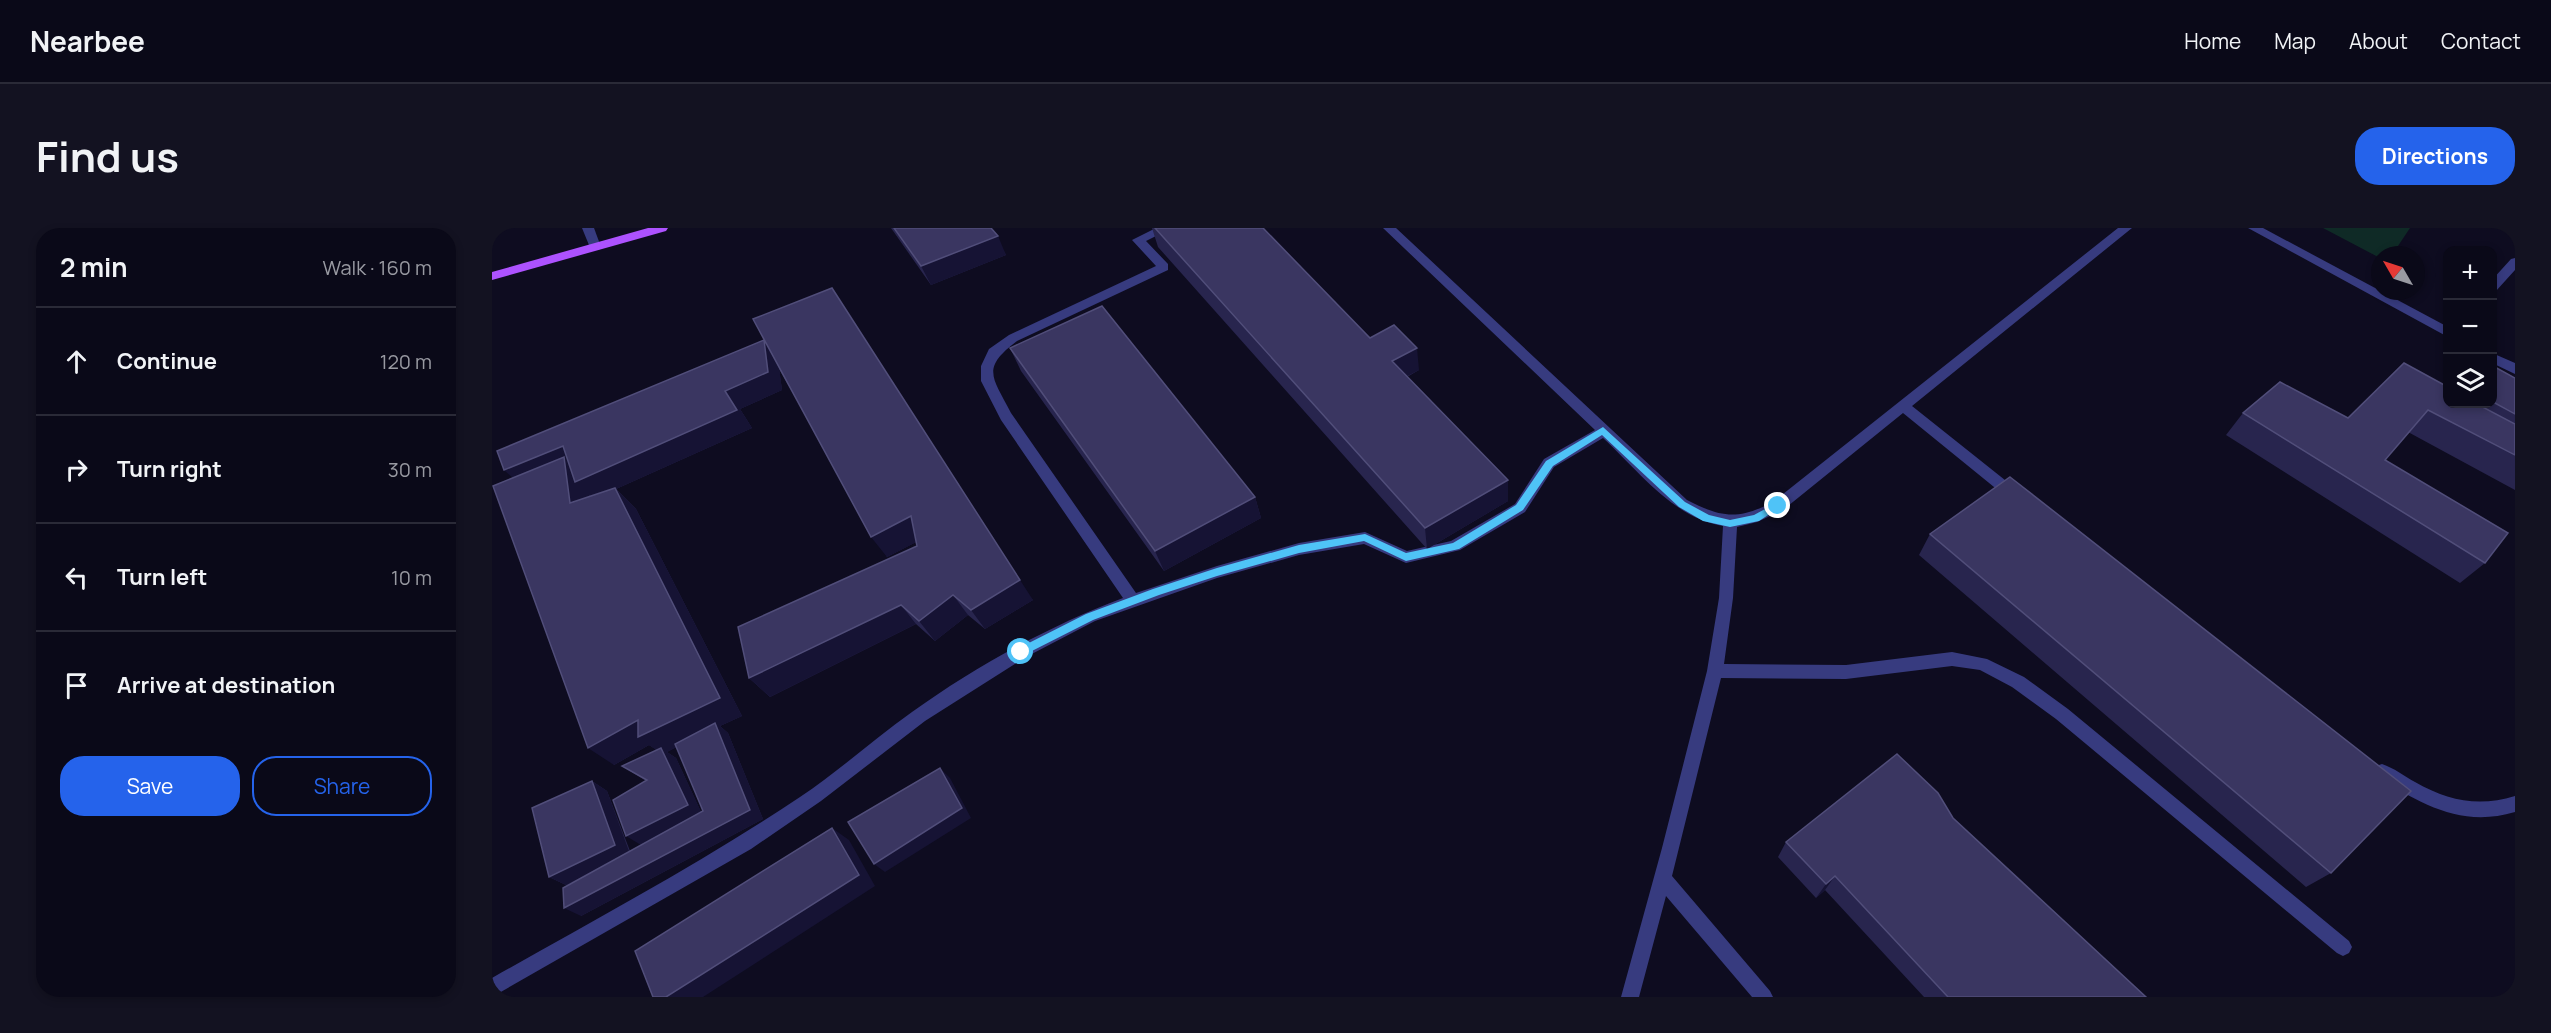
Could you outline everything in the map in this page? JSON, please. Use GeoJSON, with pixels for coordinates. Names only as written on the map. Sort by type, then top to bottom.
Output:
{"type":"FeatureCollection","features":[{"type":"Feature","properties":{"kind":"main road"},"geometry":{"type":"LineString","coordinates":[[492,276],[662,228]]}},
{"type":"Feature","properties":{"kind":"street"},"geometry":{"type":"LineString","coordinates":[[588,228],[595,247]]}},
{"type":"Feature","properties":{"kind":"street"},"geometry":{"type":"LineString","coordinates":[[1133,601],[1006,416],[988,381],[987,366],[994,352],[1013,338],[1164,267],[1138,240],[1166,228]]}},
{"type":"Feature","properties":{"kind":"street"},"geometry":{"type":"LineString","coordinates":[[1389,228],[1682,504],[1707,518],[1730,524],[1756,518],[1778,506],[2126,228]]}},
{"type":"Feature","properties":{"kind":"street"},"geometry":{"type":"LineString","coordinates":[[2254,228],[2443,330]]}},
{"type":"Feature","properties":{"kind":"street"},"geometry":{"type":"LineString","coordinates":[[2497,283],[2515,262]]}},
{"type":"Feature","properties":{"kind":"street"},"geometry":{"type":"LineString","coordinates":[[2497,359],[2515,369]]}},
{"type":"Feature","properties":{"kind":"street"},"geometry":{"type":"LineString","coordinates":[[1902,405],[2031,508]]}},
{"type":"Feature","properties":{"kind":"street"},"geometry":{"type":"LineString","coordinates":[[492,988],[745,843],[815,796],[919,716],[1011,657],[1090,617],[1217,572],[1299,549],[1365,538],[1406,557],[1455,546],[1520,508],[1549,463],[1603,430]]}},
{"type":"Feature","properties":{"kind":"street"},"geometry":{"type":"LineString","coordinates":[[1630,997],[1663,879],[1715,671],[1726,598],[1730,524]]}},
{"type":"Feature","properties":{"kind":"street"},"geometry":{"type":"LineString","coordinates":[[1715,671],[1846,672],[1952,659],[1982,664],[2018,682],[2062,714],[2343,947]]}},
{"type":"Feature","properties":{"kind":"street"},"geometry":{"type":"LineString","coordinates":[[2370,764],[2424,796],[2467,812],[2500,811],[2515,804]]}},
{"type":"Feature","properties":{"kind":"street"},"geometry":{"type":"LineString","coordinates":[[1663,879],[1764,997]]}},
{"type":"Feature","properties":{"kind":"green space"},"geometry":{"type":"Polygon","coordinates":[[[2323,228],[2410,228],[2398,246],[2371,246],[2371,253],[2323,228]]]}},
{"type":"Feature","properties":{"kind":"building"},"geometry":{"type":"Polygon","coordinates":[[[894,228],[991,228],[998,236],[921,266],[894,228]]]}},
{"type":"Feature","properties":{"kind":"building"},"geometry":{"type":"Polygon","coordinates":[[[1155,228],[1263,228],[1370,338],[1394,325],[1417,348],[1392,361],[1508,480],[1425,528],[1155,228]]]}},
{"type":"Feature","properties":{"kind":"building"},"geometry":{"type":"Polygon","coordinates":[[[832,288],[1020,580],[971,610],[953,595],[919,621],[901,605],[749,678],[738,627],[917,546],[911,516],[871,537],[753,319],[832,288]]]}},
{"type":"Feature","properties":{"kind":"building"},"geometry":{"type":"Polygon","coordinates":[[[1102,306],[1255,497],[1155,551],[1010,348],[1102,306]]]}},
{"type":"Feature","properties":{"kind":"building"},"geometry":{"type":"Polygon","coordinates":[[[764,340],[768,372],[725,391],[737,410],[575,482],[563,446],[504,470],[497,451],[764,340]]]}},
{"type":"Feature","properties":{"kind":"building"},"geometry":{"type":"Polygon","coordinates":[[[2404,363],[2443,384],[2443,408],[2485,408],[2515,424],[2515,455],[2428,410],[2385,460],[2508,533],[2485,563],[2243,413],[2280,382],[2348,418],[2404,363]]]}},
{"type":"Feature","properties":{"kind":"building"},"geometry":{"type":"Polygon","coordinates":[[[2497,368],[2515,378],[2515,414],[2497,404],[2497,368]]]}},
{"type":"Feature","properties":{"kind":"building"},"geometry":{"type":"Polygon","coordinates":[[[564,457],[570,503],[615,488],[720,698],[638,737],[638,720],[588,748],[493,486],[564,457]]]}},
{"type":"Feature","properties":{"kind":"building"},"geometry":{"type":"Polygon","coordinates":[[[2010,477],[2411,791],[2331,873],[1930,534],[2010,477]]]}},
{"type":"Feature","properties":{"kind":"building"},"geometry":{"type":"Polygon","coordinates":[[[715,723],[750,810],[564,908],[563,888],[703,811],[675,744],[715,723]]]}},
{"type":"Feature","properties":{"kind":"building"},"geometry":{"type":"Polygon","coordinates":[[[661,748],[688,805],[626,836],[613,800],[647,780],[622,766],[661,748]]]}},
{"type":"Feature","properties":{"kind":"building"},"geometry":{"type":"Polygon","coordinates":[[[1897,754],[1938,793],[1953,818],[2146,997],[1948,997],[1835,876],[1826,884],[1786,842],[1897,754]]]}},
{"type":"Feature","properties":{"kind":"building"},"geometry":{"type":"Polygon","coordinates":[[[940,768],[962,808],[874,864],[848,822],[940,768]]]}},
{"type":"Feature","properties":{"kind":"building"},"geometry":{"type":"Polygon","coordinates":[[[592,781],[615,845],[549,877],[532,808],[592,781]]]}},
{"type":"Feature","properties":{"kind":"building"},"geometry":{"type":"Polygon","coordinates":[[[832,828],[859,875],[666,997],[653,997],[635,951],[832,828]]]}},
{"type":"Feature","properties":{"kind":"route"},"geometry":{"type":"LineString","coordinates":[[1021,652],[1090,617],[1156,592],[1299,549],[1365,538],[1406,557],[1455,546],[1520,508],[1549,463],[1603,430],[1682,504],[1707,518],[1730,524],[1756,518],[1778,506]]}}]}
